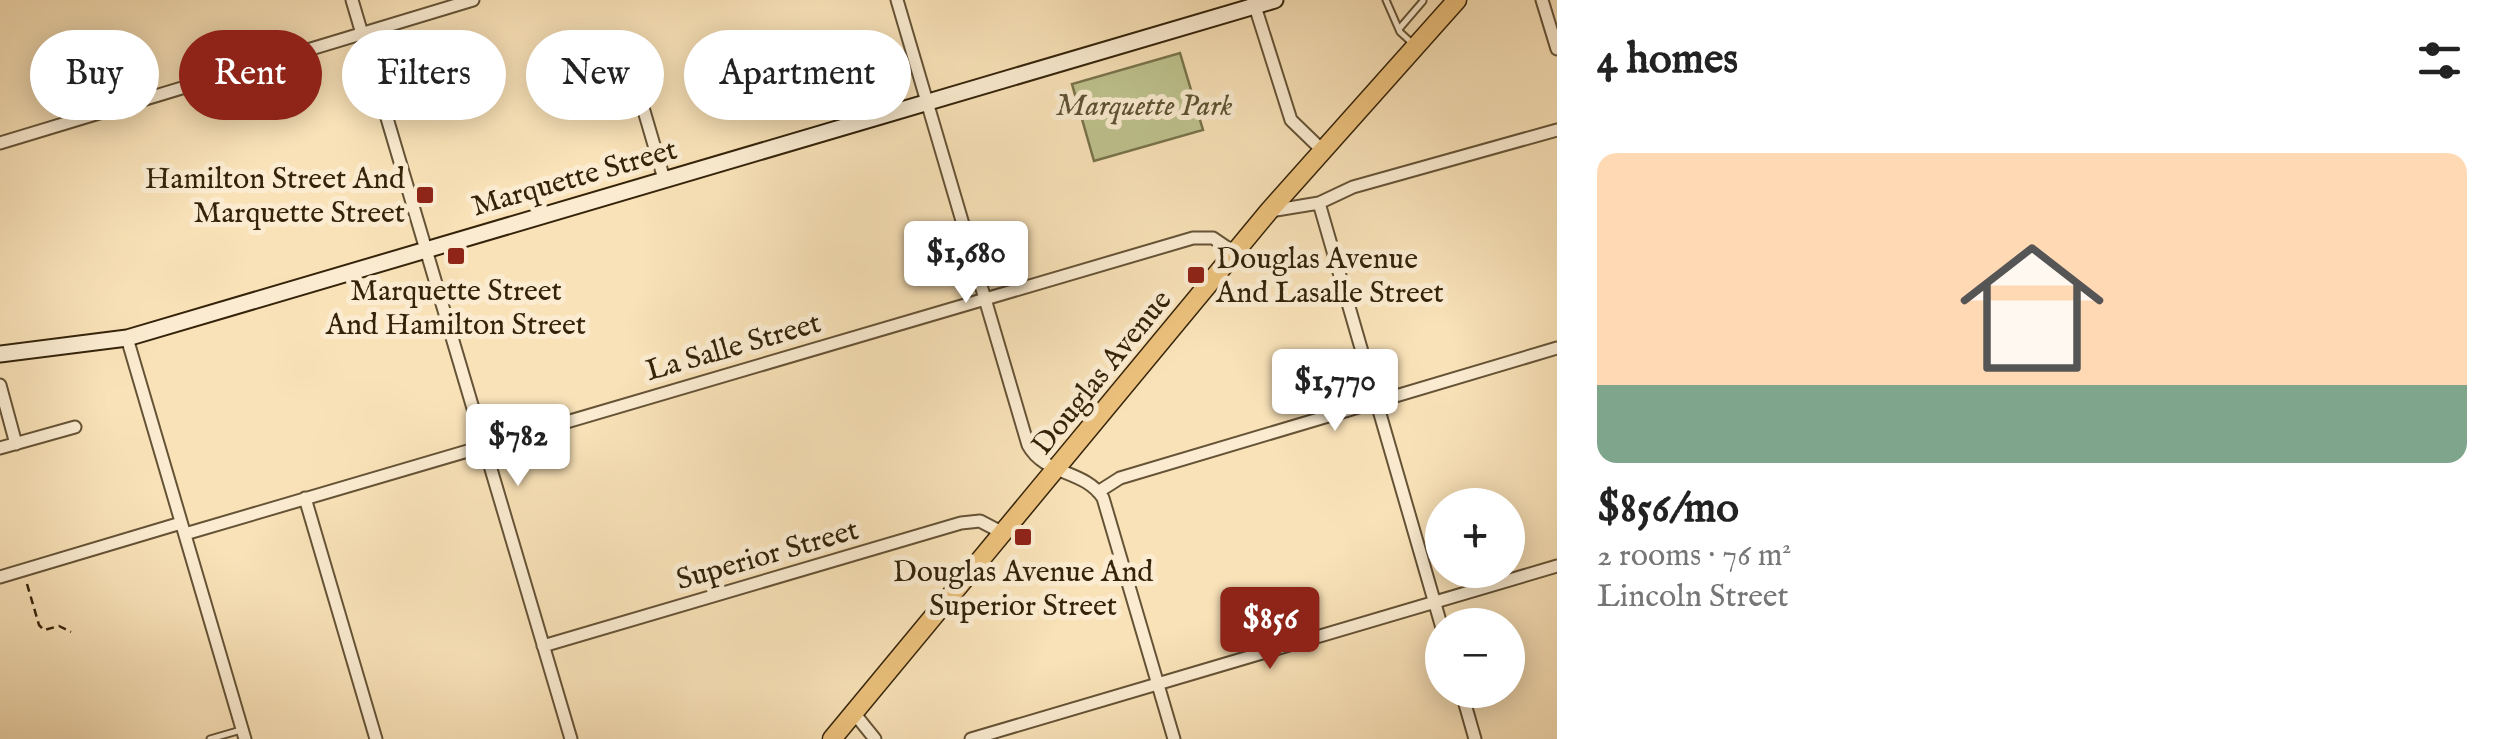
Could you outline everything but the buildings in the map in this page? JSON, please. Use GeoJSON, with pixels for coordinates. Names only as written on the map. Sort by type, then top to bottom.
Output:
{"type":"FeatureCollection","features":[{"type":"Feature","properties":{"kind":"main road","name":"Douglas Avenue"},"geometry":{"type":"LineString","coordinates":[[832,739],[1235,252],[1457,0]]}},
{"type":"Feature","properties":{"kind":"street"},"geometry":{"type":"LineString","coordinates":[[352,0],[361,30]]}},
{"type":"Feature","properties":{"kind":"street"},"geometry":{"type":"LineString","coordinates":[[372,30],[473,0]]}},
{"type":"Feature","properties":{"kind":"street"},"geometry":{"type":"LineString","coordinates":[[897,0],[1028,445],[1040,460],[1082,478],[1098,492],[1174,739]]}},
{"type":"Feature","properties":{"kind":"street","name":"Marquette Street"},"geometry":{"type":"LineString","coordinates":[[0,354],[127,338],[1254,3],[1275,0]]}},
{"type":"Feature","properties":{"kind":"street"},"geometry":{"type":"LineString","coordinates":[[1542,0],[1557,49]]}},
{"type":"Feature","properties":{"kind":"street"},"geometry":{"type":"LineString","coordinates":[[1254,3],[1291,120],[1324,151]]}},
{"type":"Feature","properties":{"kind":"street"},"geometry":{"type":"LineString","coordinates":[[0,143],[342,39]]}},
{"type":"Feature","properties":{"kind":"street"},"geometry":{"type":"LineString","coordinates":[[388,120],[571,739]]}},
{"type":"Feature","properties":{"kind":"street"},"geometry":{"type":"LineString","coordinates":[[646,120],[664,180]]}},
{"type":"Feature","properties":{"kind":"street"},"geometry":{"type":"LineString","coordinates":[[1270,211],[1319,203],[1353,186],[1557,130]]}},
{"type":"Feature","properties":{"kind":"street"},"geometry":{"type":"LineString","coordinates":[[1319,203],[1437,608]]}},
{"type":"Feature","properties":{"kind":"street","name":"La Salle Street"},"geometry":{"type":"LineString","coordinates":[[0,576],[305,498],[1193,238],[1213,238],[1235,252]]}},
{"type":"Feature","properties":{"kind":"street"},"geometry":{"type":"LineString","coordinates":[[127,338],[244,734]]}},
{"type":"Feature","properties":{"kind":"street"},"geometry":{"type":"LineString","coordinates":[[1098,492],[1120,478],[1557,348]]}},
{"type":"Feature","properties":{"kind":"street"},"geometry":{"type":"LineString","coordinates":[[0,385],[16,444]]}},
{"type":"Feature","properties":{"kind":"street"},"geometry":{"type":"LineString","coordinates":[[0,448],[74,427]]}},
{"type":"Feature","properties":{"kind":"street"},"geometry":{"type":"LineString","coordinates":[[305,498],[376,739]]}},
{"type":"Feature","properties":{"kind":"street","name":"Superior Street"},"geometry":{"type":"LineString","coordinates":[[543,646],[965,522],[980,521],[1003,534]]}},
{"type":"Feature","properties":{"kind":"street"},"geometry":{"type":"LineString","coordinates":[[970,739],[1557,566]]}},
{"type":"Feature","properties":{"kind":"street"},"geometry":{"type":"LineString","coordinates":[[1466,708],[1475,739]]}},
{"type":"Feature","properties":{"kind":"street"},"geometry":{"type":"LineString","coordinates":[[854,713],[874,739]]}},
{"type":"Feature","properties":{"kind":"lane"},"geometry":{"type":"LineString","coordinates":[[1386,0],[1398,30],[1416,47]]}},
{"type":"Feature","properties":{"kind":"lane"},"geometry":{"type":"LineString","coordinates":[[1398,30],[1423,1],[1440,19]]}},
{"type":"Feature","properties":{"kind":"lane"},"geometry":{"type":"LineString","coordinates":[[210,739],[244,734]]}},
{"type":"Feature","properties":{"kind":"path"},"geometry":{"type":"LineString","coordinates":[[26,582],[39,626],[44,630],[59,626],[71,632]]}},
{"type":"Feature","properties":{"kind":"green space","name":"Marquette Park"},"geometry":{"type":"Polygon","coordinates":[[[1180,53],[1203,130],[1094,161],[1072,84],[1180,53]]]}},
{"type":"Feature","properties":{"kind":"place","name":"Hamilton Street And Marquette Street"},"geometry":{"type":"Point","coordinates":[425,195]}},
{"type":"Feature","properties":{"kind":"place","name":"Marquette Street And Hamilton Street"},"geometry":{"type":"Point","coordinates":[456,256]}},
{"type":"Feature","properties":{"kind":"place","name":"Douglas Avenue And Lasalle Street"},"geometry":{"type":"Point","coordinates":[1196,275]}},
{"type":"Feature","properties":{"kind":"place","name":"Douglas Avenue And Superior Street"},"geometry":{"type":"Point","coordinates":[1023,537]}}]}
